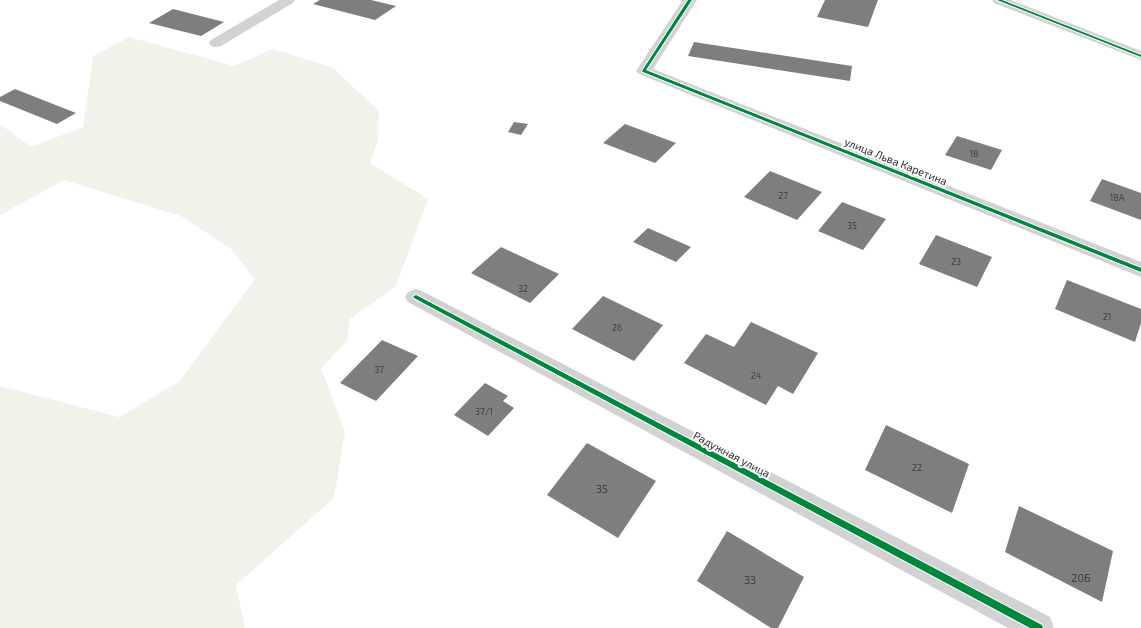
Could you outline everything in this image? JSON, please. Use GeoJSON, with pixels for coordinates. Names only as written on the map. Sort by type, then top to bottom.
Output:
{"type":"FeatureCollection","features":[{"type":"Feature","properties":{"kind":"street"},"geometry":{"type":"LineString","coordinates":[[216,43],[288,0]]}},
{"type":"Feature","properties":{"kind":"street","name":"улица Льва Каретина"},"geometry":{"type":"LineString","coordinates":[[690,0],[644,72],[1141,270]]}},
{"type":"Feature","properties":{"kind":"street"},"geometry":{"type":"LineString","coordinates":[[999,0],[1141,56]]}},
{"type":"Feature","properties":{"kind":"street","name":"Радужная улица"},"geometry":{"type":"LineString","coordinates":[[416,297],[1039,628]]}},
{"type":"Feature","properties":{"kind":"shaded area"},"geometry":{"type":"Polygon","coordinates":[[[129,37],[234,66],[273,49],[333,68],[379,111],[378,140],[370,163],[428,199],[396,286],[350,319],[347,341],[321,368],[345,432],[334,498],[236,585],[245,628],[0,628],[0,386],[119,417],[180,381],[255,279],[231,249],[181,216],[64,180],[0,215],[0,124],[31,147],[83,127],[93,56],[129,37]]]}},
{"type":"Feature","properties":{"kind":"building"},"geometry":{"type":"Polygon","coordinates":[[[320,0],[371,0],[396,6],[375,20],[313,4],[320,0]]]}},
{"type":"Feature","properties":{"kind":"building"},"geometry":{"type":"Polygon","coordinates":[[[825,0],[878,0],[868,27],[817,17],[825,0]]]}},
{"type":"Feature","properties":{"kind":"building"},"geometry":{"type":"Polygon","coordinates":[[[173,9],[224,22],[201,36],[149,23],[173,9]]]}},
{"type":"Feature","properties":{"kind":"building"},"geometry":{"type":"Polygon","coordinates":[[[694,42],[852,66],[850,81],[688,56],[694,42]]]}},
{"type":"Feature","properties":{"kind":"building"},"geometry":{"type":"Polygon","coordinates":[[[15,89],[76,113],[57,124],[0,101],[0,97],[15,89]]]}},
{"type":"Feature","properties":{"kind":"building"},"geometry":{"type":"Polygon","coordinates":[[[514,122],[528,124],[521,135],[508,132],[514,122]]]}},
{"type":"Feature","properties":{"kind":"building"},"geometry":{"type":"Polygon","coordinates":[[[625,124],[676,143],[655,163],[603,143],[625,124]]]}},
{"type":"Feature","properties":{"kind":"building"},"geometry":{"type":"Polygon","coordinates":[[[957,136],[1002,150],[991,170],[945,155],[957,136]]]}},
{"type":"Feature","properties":{"kind":"building"},"geometry":{"type":"Polygon","coordinates":[[[770,171],[822,192],[797,220],[744,197],[770,171]]]}},
{"type":"Feature","properties":{"kind":"building"},"geometry":{"type":"Polygon","coordinates":[[[1102,179],[1141,193],[1141,220],[1090,201],[1102,179]]]}},
{"type":"Feature","properties":{"kind":"building"},"geometry":{"type":"Polygon","coordinates":[[[842,202],[886,219],[863,250],[818,231],[842,202]]]}},
{"type":"Feature","properties":{"kind":"building"},"geometry":{"type":"Polygon","coordinates":[[[648,228],[691,247],[676,262],[633,242],[648,228]]]}},
{"type":"Feature","properties":{"kind":"building"},"geometry":{"type":"Polygon","coordinates":[[[936,235],[992,257],[977,287],[919,264],[936,235]]]}},
{"type":"Feature","properties":{"kind":"building"},"geometry":{"type":"Polygon","coordinates":[[[501,247],[559,274],[530,303],[471,273],[501,247]]]}},
{"type":"Feature","properties":{"kind":"building"},"geometry":{"type":"Polygon","coordinates":[[[1067,280],[1141,309],[1141,323],[1135,342],[1055,309],[1067,280]]]}},
{"type":"Feature","properties":{"kind":"building"},"geometry":{"type":"Polygon","coordinates":[[[603,296],[663,325],[634,361],[572,329],[603,296]]]}},
{"type":"Feature","properties":{"kind":"building"},"geometry":{"type":"Polygon","coordinates":[[[751,322],[818,353],[793,394],[778,386],[766,405],[684,363],[706,334],[734,347],[751,322]]]}},
{"type":"Feature","properties":{"kind":"building"},"geometry":{"type":"Polygon","coordinates":[[[382,340],[418,356],[376,401],[340,383],[382,340]]]}},
{"type":"Feature","properties":{"kind":"building"},"geometry":{"type":"Polygon","coordinates":[[[485,383],[508,396],[503,401],[514,408],[488,436],[454,415],[485,383]]]}},
{"type":"Feature","properties":{"kind":"building"},"geometry":{"type":"Polygon","coordinates":[[[886,425],[969,464],[952,513],[865,470],[886,425]]]}},
{"type":"Feature","properties":{"kind":"building"},"geometry":{"type":"Polygon","coordinates":[[[587,443],[656,481],[618,538],[547,495],[587,443]]]}},
{"type":"Feature","properties":{"kind":"building"},"geometry":{"type":"Polygon","coordinates":[[[1019,506],[1113,551],[1102,602],[1005,552],[1019,506]]]}},
{"type":"Feature","properties":{"kind":"building"},"geometry":{"type":"Polygon","coordinates":[[[727,531],[804,577],[778,628],[771,628],[697,581],[727,531]]]}},
{"type":"Feature","properties":{"kind":"cycle path"},"geometry":{"type":"LineString","coordinates":[[690,0],[644,71],[1141,270]]}},
{"type":"Feature","properties":{"kind":"cycle path"},"geometry":{"type":"LineString","coordinates":[[999,0],[1141,56]]}},
{"type":"Feature","properties":{"kind":"cycle path"},"geometry":{"type":"LineString","coordinates":[[416,297],[1039,628]]}}]}
